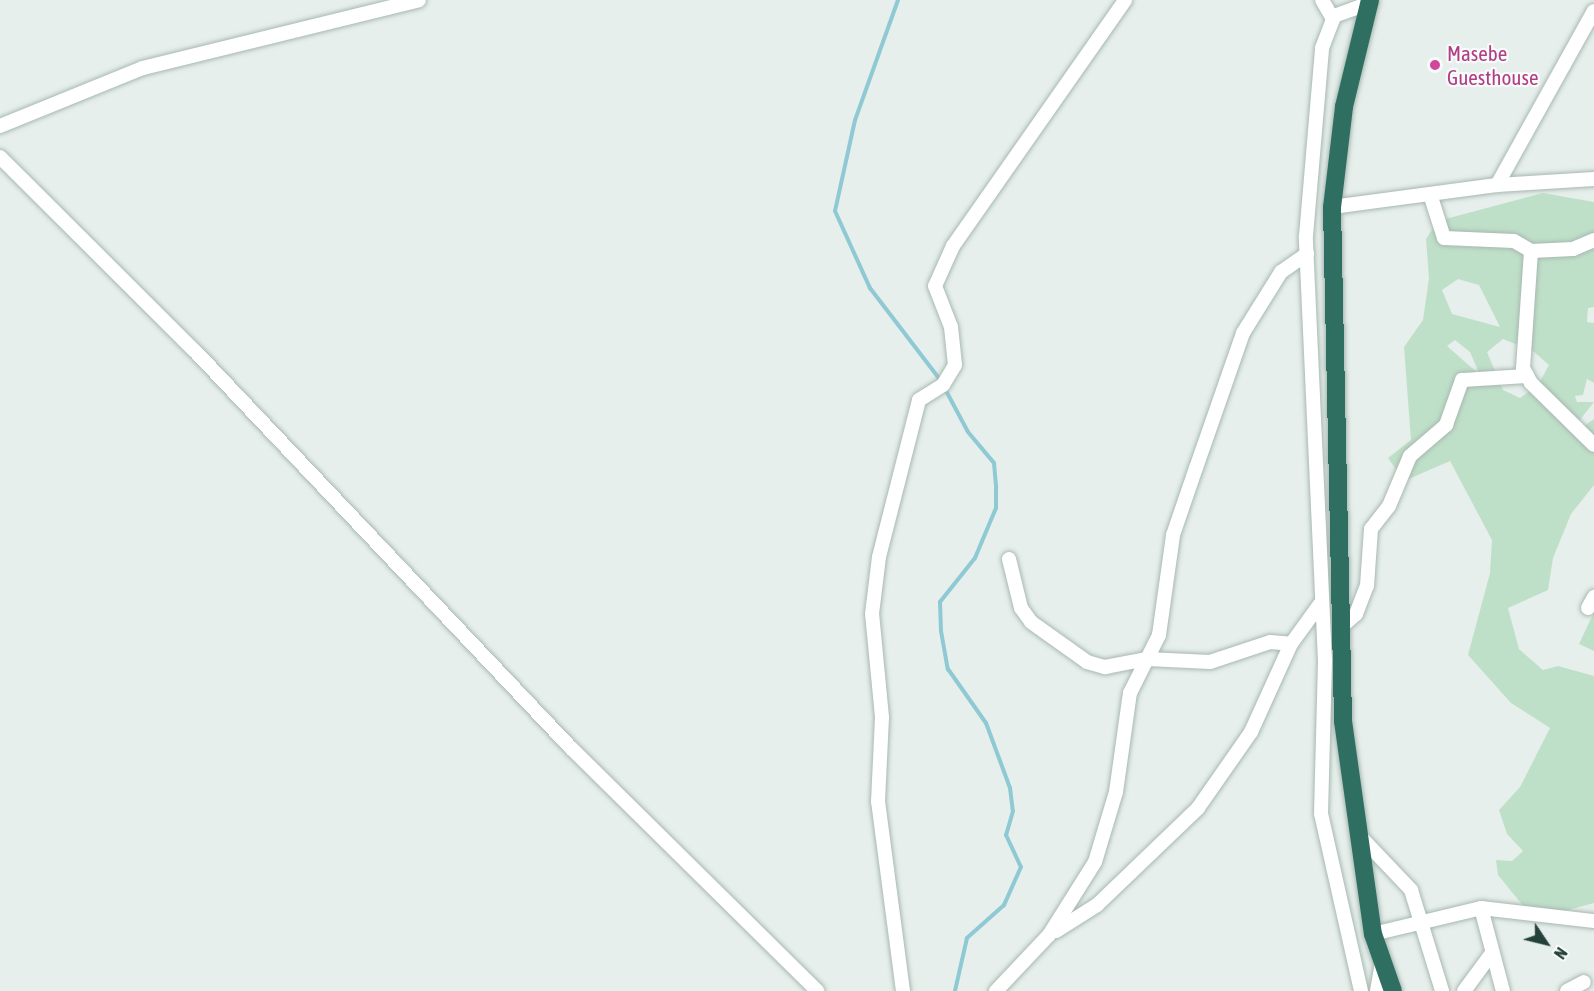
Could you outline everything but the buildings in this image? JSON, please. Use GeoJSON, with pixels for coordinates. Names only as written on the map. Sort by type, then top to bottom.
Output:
{"type":"FeatureCollection","features":[{"type":"Feature","properties":{"kind":"highway"},"geometry":{"type":"LineString","coordinates":[[1369,1],[1344,106],[1332,207],[1343,721],[1373,934],[1393,991]]}},
{"type":"Feature","properties":{"kind":"street"},"geometry":{"type":"LineString","coordinates":[[0,126],[143,68],[419,0]]}},
{"type":"Feature","properties":{"kind":"street"},"geometry":{"type":"LineString","coordinates":[[903,991],[878,802],[882,717],[872,623],[879,557],[919,400],[943,385],[955,365],[951,327],[935,286],[953,246],[1125,0]]}},
{"type":"Feature","properties":{"kind":"street"},"geometry":{"type":"LineString","coordinates":[[1322,0],[1332,19]]}},
{"type":"Feature","properties":{"kind":"street"},"geometry":{"type":"LineString","coordinates":[[1361,991],[1321,814],[1325,661],[1320,604],[1307,254],[1322,48],[1332,19],[1341,9],[1369,1]]}},
{"type":"Feature","properties":{"kind":"street"},"geometry":{"type":"LineString","coordinates":[[1497,184],[1594,11]]}},
{"type":"Feature","properties":{"kind":"street"},"geometry":{"type":"LineString","coordinates":[[0,157],[195,351],[571,748],[817,991]]}},
{"type":"Feature","properties":{"kind":"street"},"geometry":{"type":"LineString","coordinates":[[1332,207],[1497,184],[1594,179]]}},
{"type":"Feature","properties":{"kind":"street"},"geometry":{"type":"LineString","coordinates":[[1431,194],[1444,238],[1514,241],[1531,251],[1574,249],[1594,240]]}},
{"type":"Feature","properties":{"kind":"street"},"geometry":{"type":"LineString","coordinates":[[1531,251],[1521,358],[1527,376],[1594,445]]}},
{"type":"Feature","properties":{"kind":"street"},"geometry":{"type":"LineString","coordinates":[[996,991],[1049,935],[1095,862],[1116,792],[1130,693],[1159,635],[1173,535],[1243,333],[1281,272],[1307,254]]}},
{"type":"Feature","properties":{"kind":"street"},"geometry":{"type":"LineString","coordinates":[[1341,627],[1356,614],[1367,586],[1371,529],[1389,506],[1410,456],[1446,425],[1462,380],[1527,376]]}},
{"type":"Feature","properties":{"kind":"street"},"geometry":{"type":"LineString","coordinates":[[1009,560],[1021,608],[1045,636],[1105,667],[1147,659],[1210,662],[1270,642],[1291,644]]}},
{"type":"Feature","properties":{"kind":"street"},"geometry":{"type":"LineString","coordinates":[[1049,935],[1096,905],[1198,808],[1251,732],[1291,644],[1320,604]]}},
{"type":"Feature","properties":{"kind":"street"},"geometry":{"type":"LineString","coordinates":[[1357,833],[1401,875],[1421,920],[1442,991]]}},
{"type":"Feature","properties":{"kind":"street"},"geometry":{"type":"LineString","coordinates":[[1481,908],[1503,991]]}},
{"type":"Feature","properties":{"kind":"street"},"geometry":{"type":"LineString","coordinates":[[1373,934],[1421,920],[1481,908],[1594,921]]}},
{"type":"Feature","properties":{"kind":"street"},"geometry":{"type":"LineString","coordinates":[[1464,991],[1492,953]]}},
{"type":"Feature","properties":{"kind":"street"},"geometry":{"type":"LineString","coordinates":[[1377,991],[1382,962]]}},
{"type":"Feature","properties":{"kind":"street"},"geometry":{"type":"LineString","coordinates":[[1567,991],[1584,982]]}},
{"type":"Feature","properties":{"kind":"green space"},"geometry":{"type":"Polygon","coordinates":[[[1543,193],[1594,202],[1594,307],[1588,308],[1587,322],[1594,323],[1594,383],[1587,379],[1583,395],[1575,396],[1577,402],[1594,402],[1579,421],[1581,428],[1594,419],[1594,485],[1571,514],[1553,558],[1548,590],[1508,608],[1519,649],[1543,670],[1558,666],[1594,676],[1594,903],[1534,919],[1498,875],[1496,860],[1512,861],[1523,851],[1507,834],[1499,810],[1520,787],[1550,728],[1511,703],[1468,655],[1490,573],[1492,540],[1450,461],[1404,481],[1388,458],[1411,440],[1404,347],[1423,320],[1429,278],[1426,239],[1438,221],[1543,193]],[[1458,279],[1442,290],[1452,314],[1500,327],[1479,285],[1458,279]],[[1503,339],[1487,352],[1503,390],[1520,398],[1538,385],[1549,365],[1533,351],[1503,339]],[[1455,340],[1447,346],[1480,375],[1470,352],[1455,340]]]}},
{"type":"Feature","properties":{"kind":"green space"},"geometry":{"type":"Polygon","coordinates":[[[1594,612],[1594,651],[1579,644],[1594,612]]]}},
{"type":"Feature","properties":{"kind":"waterway"},"geometry":{"type":"LineString","coordinates":[[898,0],[855,120],[835,211],[870,288],[941,381]]}},
{"type":"Feature","properties":{"kind":"waterway"},"geometry":{"type":"LineString","coordinates":[[944,387],[968,432],[994,463],[996,508],[975,558],[940,602],[941,631],[948,669],[986,723],[1010,788],[1013,811],[1006,835],[1021,867],[1004,905],[967,938],[955,991]]}},
{"type":"Feature","properties":{"kind":"place","name":"Masebe Guesthouse"},"geometry":{"type":"Point","coordinates":[1435,65]}}]}
